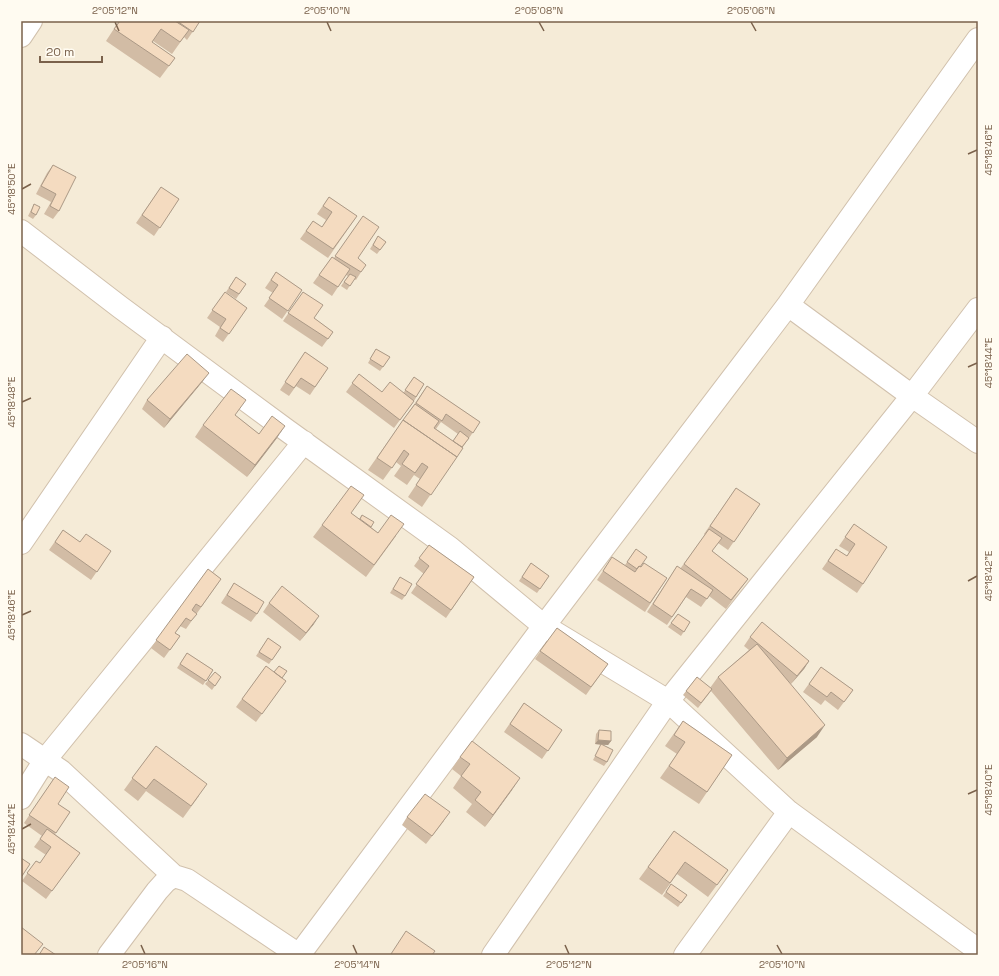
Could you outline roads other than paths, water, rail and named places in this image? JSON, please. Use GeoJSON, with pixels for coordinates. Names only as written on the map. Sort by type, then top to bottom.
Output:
{"type":"FeatureCollection","features":[{"type":"Feature","properties":{"kind":"street"},"geometry":{"type":"LineString","coordinates":[[21,36],[31,21]]}},
{"type":"Feature","properties":{"kind":"street"},"geometry":{"type":"LineString","coordinates":[[21,744],[61,771],[174,876],[187,880],[299,955],[544,626],[788,305],[978,39]]}},
{"type":"Feature","properties":{"kind":"street"},"geometry":{"type":"LineString","coordinates":[[21,231],[304,442],[450,548],[544,626],[668,701],[788,812],[978,950]]}},
{"type":"Feature","properties":{"kind":"street"},"geometry":{"type":"LineString","coordinates":[[788,305],[912,396],[978,442]]}},
{"type":"Feature","properties":{"kind":"street"},"geometry":{"type":"LineString","coordinates":[[492,955],[668,701],[912,396],[978,309]]}},
{"type":"Feature","properties":{"kind":"street"},"geometry":{"type":"LineString","coordinates":[[21,543],[162,337]]}},
{"type":"Feature","properties":{"kind":"street"},"geometry":{"type":"LineString","coordinates":[[21,798],[45,760],[304,442]]}},
{"type":"Feature","properties":{"kind":"street"},"geometry":{"type":"LineString","coordinates":[[685,955],[788,812]]}},
{"type":"Feature","properties":{"kind":"street"},"geometry":{"type":"LineString","coordinates":[[109,955],[157,891],[166,881],[174,876]]}}]}
